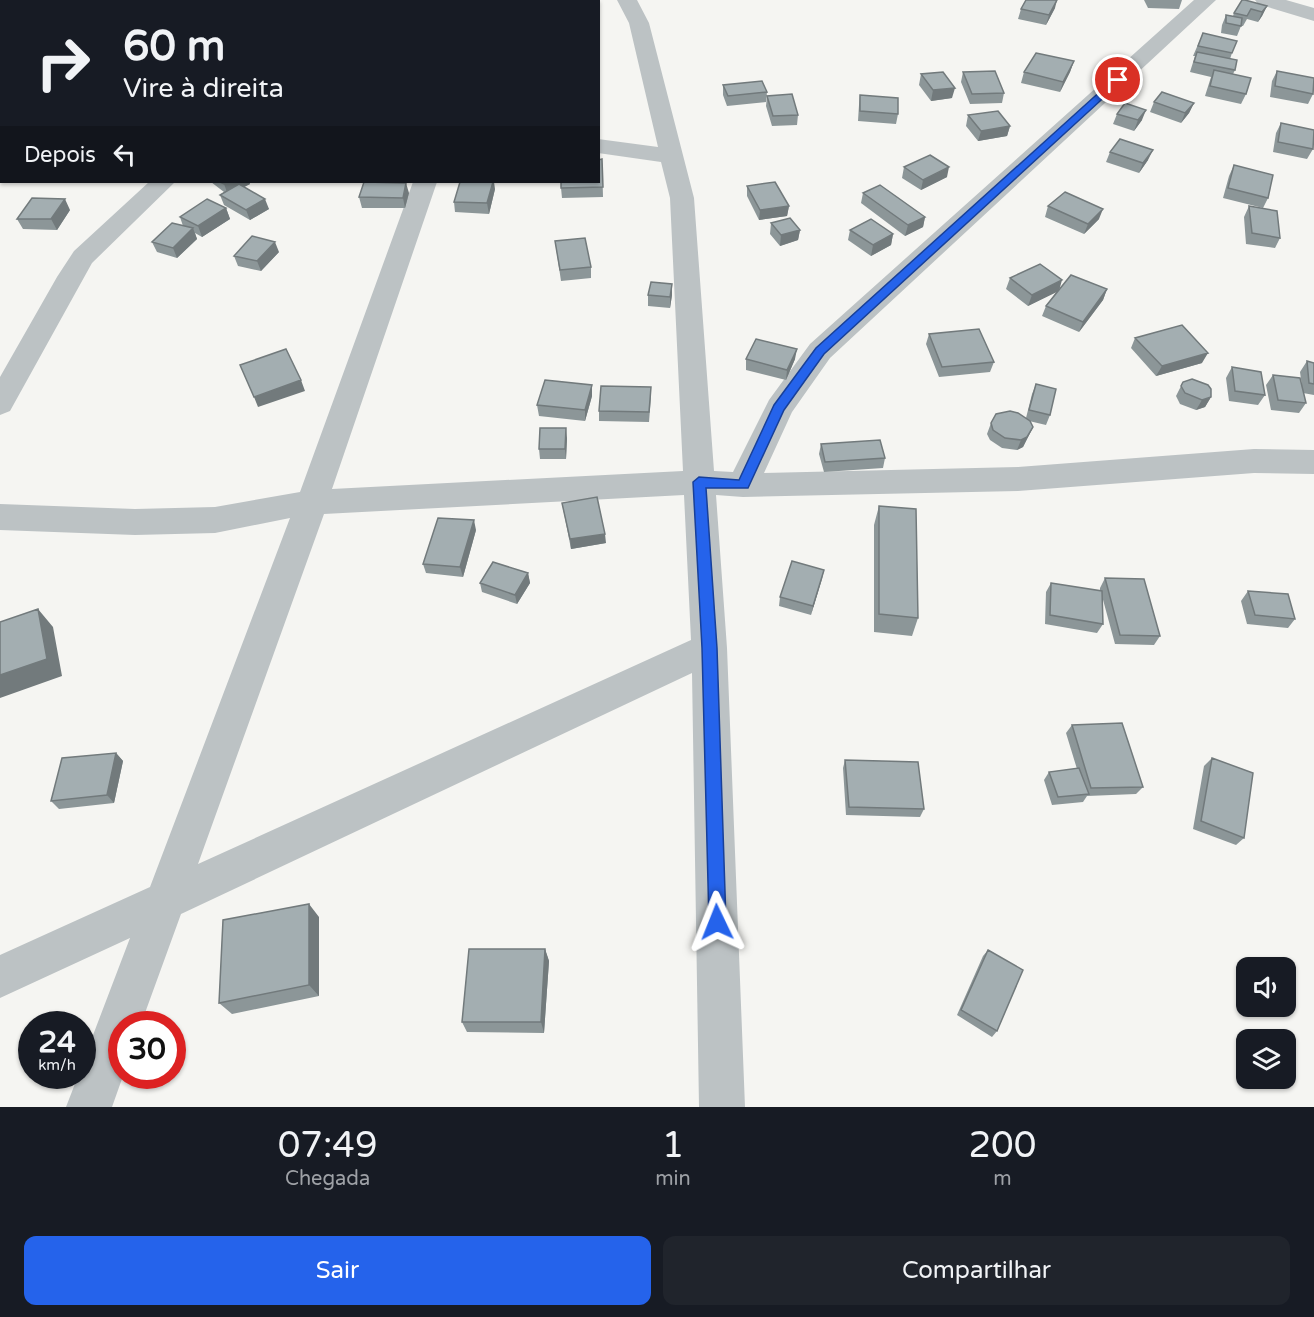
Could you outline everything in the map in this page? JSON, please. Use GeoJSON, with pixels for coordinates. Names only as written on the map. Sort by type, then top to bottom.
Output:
{"type":"FeatureCollection","features":[{"type":"Feature","properties":{"kind":"street"},"geometry":{"type":"LineString","coordinates":[[627,0],[639,23],[682,198],[709,648],[722,1107]]}},
{"type":"Feature","properties":{"kind":"street"},"geometry":{"type":"LineString","coordinates":[[743,485],[779,408],[820,351],[1206,0]]}},
{"type":"Feature","properties":{"kind":"street"},"geometry":{"type":"LineString","coordinates":[[1265,0],[1314,15]]}},
{"type":"Feature","properties":{"kind":"street"},"geometry":{"type":"LineString","coordinates":[[600,146],[671,156]]}},
{"type":"Feature","properties":{"kind":"street"},"geometry":{"type":"LineString","coordinates":[[0,404],[83,256],[162,183]]}},
{"type":"Feature","properties":{"kind":"street"},"geometry":{"type":"LineString","coordinates":[[89,1107],[312,502],[425,183]]}},
{"type":"Feature","properties":{"kind":"street"},"geometry":{"type":"LineString","coordinates":[[1,513],[135,522],[215,520],[312,502],[699,482],[743,485],[1018,479],[1254,461],[1314,462]]}},
{"type":"Feature","properties":{"kind":"street"},"geometry":{"type":"LineString","coordinates":[[0,977],[709,648]]}},
{"type":"Feature","properties":{"kind":"building"},"geometry":{"type":"Polygon","coordinates":[[[1026,0],[1057,0],[1049,15],[1021,9],[1026,0]]]}},
{"type":"Feature","properties":{"kind":"building"},"geometry":{"type":"Polygon","coordinates":[[[1242,0],[1267,6],[1262,12],[1251,9],[1247,16],[1234,13],[1242,0]]]}},
{"type":"Feature","properties":{"kind":"building"},"geometry":{"type":"Polygon","coordinates":[[[1226,15],[1242,18],[1241,26],[1226,23],[1226,15]]]}},
{"type":"Feature","properties":{"kind":"building"},"geometry":{"type":"Polygon","coordinates":[[[1203,33],[1237,41],[1232,53],[1198,46],[1203,33]]]}},
{"type":"Feature","properties":{"kind":"building"},"geometry":{"type":"Polygon","coordinates":[[[1197,52],[1237,60],[1235,70],[1194,62],[1197,52]]]}},
{"type":"Feature","properties":{"kind":"building"},"geometry":{"type":"Polygon","coordinates":[[[1036,53],[1074,61],[1063,82],[1024,72],[1036,53]]]}},
{"type":"Feature","properties":{"kind":"building"},"geometry":{"type":"Polygon","coordinates":[[[1214,70],[1251,78],[1246,94],[1210,86],[1214,70]]]}},
{"type":"Feature","properties":{"kind":"building"},"geometry":{"type":"Polygon","coordinates":[[[995,71],[1004,93],[972,94],[963,72],[995,71]]]}},
{"type":"Feature","properties":{"kind":"building"},"geometry":{"type":"Polygon","coordinates":[[[1277,71],[1314,78],[1313,94],[1275,86],[1277,71]]]}},
{"type":"Feature","properties":{"kind":"building"},"geometry":{"type":"Polygon","coordinates":[[[943,72],[955,88],[933,90],[921,74],[943,72]]]}},
{"type":"Feature","properties":{"kind":"building"},"geometry":{"type":"Polygon","coordinates":[[[762,81],[767,92],[728,96],[723,85],[762,81]]]}},
{"type":"Feature","properties":{"kind":"building"},"geometry":{"type":"Polygon","coordinates":[[[1162,92],[1194,103],[1185,113],[1154,102],[1162,92]]]}},
{"type":"Feature","properties":{"kind":"building"},"geometry":{"type":"Polygon","coordinates":[[[792,94],[798,115],[773,116],[767,96],[792,94]]]}},
{"type":"Feature","properties":{"kind":"building"},"geometry":{"type":"Polygon","coordinates":[[[860,95],[898,98],[898,114],[860,111],[860,95]]]}},
{"type":"Feature","properties":{"kind":"building"},"geometry":{"type":"Polygon","coordinates":[[[1125,103],[1146,110],[1138,120],[1117,114],[1125,103]]]}},
{"type":"Feature","properties":{"kind":"building"},"geometry":{"type":"Polygon","coordinates":[[[998,111],[1010,126],[981,131],[968,115],[998,111]]]}},
{"type":"Feature","properties":{"kind":"building"},"geometry":{"type":"Polygon","coordinates":[[[1281,123],[1314,130],[1313,149],[1278,142],[1281,123]]]}},
{"type":"Feature","properties":{"kind":"building"},"geometry":{"type":"Polygon","coordinates":[[[1120,139],[1153,150],[1143,163],[1110,152],[1120,139]]]}},
{"type":"Feature","properties":{"kind":"building"},"geometry":{"type":"Polygon","coordinates":[[[930,155],[949,167],[923,180],[904,167],[930,155]]]}},
{"type":"Feature","properties":{"kind":"building"},"geometry":{"type":"Polygon","coordinates":[[[602,159],[603,187],[561,188],[561,183],[600,183],[600,160],[602,159]]]}},
{"type":"Feature","properties":{"kind":"building"},"geometry":{"type":"Polygon","coordinates":[[[1234,165],[1273,175],[1268,198],[1228,188],[1234,165]]]}},
{"type":"Feature","properties":{"kind":"building"},"geometry":{"type":"Polygon","coordinates":[[[775,182],[789,206],[760,210],[747,186],[775,182]]]}},
{"type":"Feature","properties":{"kind":"building"},"geometry":{"type":"Polygon","coordinates":[[[364,183],[406,183],[403,198],[359,197],[364,183]]]}},
{"type":"Feature","properties":{"kind":"building"},"geometry":{"type":"Polygon","coordinates":[[[460,183],[493,183],[487,203],[454,202],[460,183]]]}},
{"type":"Feature","properties":{"kind":"building"},"geometry":{"type":"Polygon","coordinates":[[[239,184],[265,199],[246,210],[220,195],[239,184]]]}},
{"type":"Feature","properties":{"kind":"building"},"geometry":{"type":"Polygon","coordinates":[[[880,185],[925,217],[908,225],[863,193],[880,185]]]}},
{"type":"Feature","properties":{"kind":"building"},"geometry":{"type":"Polygon","coordinates":[[[1065,192],[1103,209],[1088,224],[1048,206],[1065,192]]]}},
{"type":"Feature","properties":{"kind":"building"},"geometry":{"type":"Polygon","coordinates":[[[32,198],[65,199],[51,219],[17,219],[32,198]]]}},
{"type":"Feature","properties":{"kind":"building"},"geometry":{"type":"Polygon","coordinates":[[[207,199],[226,208],[198,226],[180,217],[207,199]]]}},
{"type":"Feature","properties":{"kind":"building"},"geometry":{"type":"Polygon","coordinates":[[[1249,206],[1277,211],[1280,238],[1252,233],[1249,206]]]}},
{"type":"Feature","properties":{"kind":"building"},"geometry":{"type":"Polygon","coordinates":[[[790,218],[800,230],[781,235],[771,223],[790,218]]]}},
{"type":"Feature","properties":{"kind":"building"},"geometry":{"type":"Polygon","coordinates":[[[871,219],[893,234],[873,245],[850,230],[871,219]]]}},
{"type":"Feature","properties":{"kind":"building"},"geometry":{"type":"Polygon","coordinates":[[[172,223],[193,228],[173,248],[152,242],[172,223]]]}},
{"type":"Feature","properties":{"kind":"building"},"geometry":{"type":"Polygon","coordinates":[[[252,236],[275,242],[257,261],[234,256],[252,236]]]}},
{"type":"Feature","properties":{"kind":"building"},"geometry":{"type":"Polygon","coordinates":[[[585,238],[591,267],[560,270],[555,241],[585,238]]]}},
{"type":"Feature","properties":{"kind":"building"},"geometry":{"type":"Polygon","coordinates":[[[1040,264],[1062,280],[1032,295],[1010,278],[1040,264]]]}},
{"type":"Feature","properties":{"kind":"building"},"geometry":{"type":"Polygon","coordinates":[[[1071,275],[1107,289],[1083,322],[1046,306],[1071,275]]]}},
{"type":"Feature","properties":{"kind":"building"},"geometry":{"type":"Polygon","coordinates":[[[651,282],[672,284],[670,297],[648,295],[651,282]]]}},
{"type":"Feature","properties":{"kind":"building"},"geometry":{"type":"Polygon","coordinates":[[[1182,325],[1208,353],[1162,366],[1135,338],[1182,325]]]}},
{"type":"Feature","properties":{"kind":"building"},"geometry":{"type":"Polygon","coordinates":[[[979,329],[994,362],[942,367],[929,334],[979,329]]]}},
{"type":"Feature","properties":{"kind":"building"},"geometry":{"type":"Polygon","coordinates":[[[756,339],[797,349],[787,370],[746,359],[756,339]]]}},
{"type":"Feature","properties":{"kind":"building"},"geometry":{"type":"Polygon","coordinates":[[[286,349],[301,380],[254,397],[240,365],[286,349]]]}},
{"type":"Feature","properties":{"kind":"building"},"geometry":{"type":"Polygon","coordinates":[[[1307,361],[1314,363],[1314,384],[1309,383],[1307,361]]]}},
{"type":"Feature","properties":{"kind":"building"},"geometry":{"type":"Polygon","coordinates":[[[1232,367],[1261,372],[1265,395],[1235,391],[1232,367]]]}},
{"type":"Feature","properties":{"kind":"building"},"geometry":{"type":"Polygon","coordinates":[[[1273,375],[1300,378],[1306,403],[1278,400],[1273,375]]]}},
{"type":"Feature","properties":{"kind":"building"},"geometry":{"type":"Polygon","coordinates":[[[1192,379],[1208,385],[1211,389],[1211,397],[1202,400],[1185,393],[1181,386],[1183,382],[1192,379]]]}},
{"type":"Feature","properties":{"kind":"building"},"geometry":{"type":"Polygon","coordinates":[[[545,380],[592,385],[585,410],[537,405],[545,380]]]}},
{"type":"Feature","properties":{"kind":"building"},"geometry":{"type":"Polygon","coordinates":[[[1036,384],[1056,389],[1050,415],[1029,410],[1036,384]]]}},
{"type":"Feature","properties":{"kind":"building"},"geometry":{"type":"Polygon","coordinates":[[[601,386],[651,387],[649,412],[599,411],[601,386]]]}},
{"type":"Feature","properties":{"kind":"building"},"geometry":{"type":"Polygon","coordinates":[[[1010,411],[1030,421],[1033,427],[1027,437],[1021,440],[1005,438],[993,430],[991,423],[996,414],[1010,411]]]}},
{"type":"Feature","properties":{"kind":"building"},"geometry":{"type":"Polygon","coordinates":[[[540,428],[566,428],[565,449],[539,449],[540,428]]]}},
{"type":"Feature","properties":{"kind":"building"},"geometry":{"type":"Polygon","coordinates":[[[880,440],[885,458],[825,462],[821,444],[880,440]]]}},
{"type":"Feature","properties":{"kind":"building"},"geometry":{"type":"Polygon","coordinates":[[[597,497],[605,534],[570,539],[562,503],[597,497]]]}},
{"type":"Feature","properties":{"kind":"building"},"geometry":{"type":"Polygon","coordinates":[[[879,506],[916,509],[918,618],[879,614],[879,506]]]}},
{"type":"Feature","properties":{"kind":"building"},"geometry":{"type":"Polygon","coordinates":[[[438,518],[474,520],[460,567],[423,564],[438,518]]]}},
{"type":"Feature","properties":{"kind":"building"},"geometry":{"type":"Polygon","coordinates":[[[792,561],[824,570],[813,606],[780,597],[792,561]]]}},
{"type":"Feature","properties":{"kind":"building"},"geometry":{"type":"Polygon","coordinates":[[[493,562],[528,573],[515,595],[480,583],[493,562]]]}},
{"type":"Feature","properties":{"kind":"building"},"geometry":{"type":"Polygon","coordinates":[[[1105,578],[1144,579],[1160,636],[1120,635],[1105,578]]]}},
{"type":"Feature","properties":{"kind":"building"},"geometry":{"type":"Polygon","coordinates":[[[1051,583],[1102,591],[1103,624],[1050,615],[1051,583]]]}},
{"type":"Feature","properties":{"kind":"building"},"geometry":{"type":"Polygon","coordinates":[[[1248,591],[1288,594],[1295,619],[1255,615],[1248,591]]]}},
{"type":"Feature","properties":{"kind":"building"},"geometry":{"type":"Polygon","coordinates":[[[38,609],[47,659],[0,675],[0,622],[38,609]]]}},
{"type":"Feature","properties":{"kind":"building"},"geometry":{"type":"Polygon","coordinates":[[[1122,723],[1143,787],[1091,788],[1072,725],[1122,723]]]}},
{"type":"Feature","properties":{"kind":"building"},"geometry":{"type":"Polygon","coordinates":[[[116,753],[107,795],[51,801],[62,758],[116,753]]]}},
{"type":"Feature","properties":{"kind":"building"},"geometry":{"type":"Polygon","coordinates":[[[1212,758],[1253,773],[1244,838],[1201,821],[1212,758]]]}},
{"type":"Feature","properties":{"kind":"building"},"geometry":{"type":"Polygon","coordinates":[[[845,760],[918,762],[924,809],[849,807],[845,760]]]}},
{"type":"Feature","properties":{"kind":"building"},"geometry":{"type":"Polygon","coordinates":[[[1079,768],[1089,794],[1058,797],[1049,772],[1079,768]]]}},
{"type":"Feature","properties":{"kind":"building"},"geometry":{"type":"Polygon","coordinates":[[[309,904],[309,985],[219,1003],[223,920],[309,904]]]}},
{"type":"Feature","properties":{"kind":"building"},"geometry":{"type":"Polygon","coordinates":[[[469,949],[545,949],[541,1022],[462,1022],[469,949]]]}},
{"type":"Feature","properties":{"kind":"building"},"geometry":{"type":"Polygon","coordinates":[[[988,950],[1023,970],[997,1031],[961,1010],[988,950]]]}},
{"type":"Feature","properties":{"kind":"route"},"geometry":{"type":"LineString","coordinates":[[717,922],[709,648],[699,482],[743,485],[779,408],[820,351],[1118,80]]}}]}
